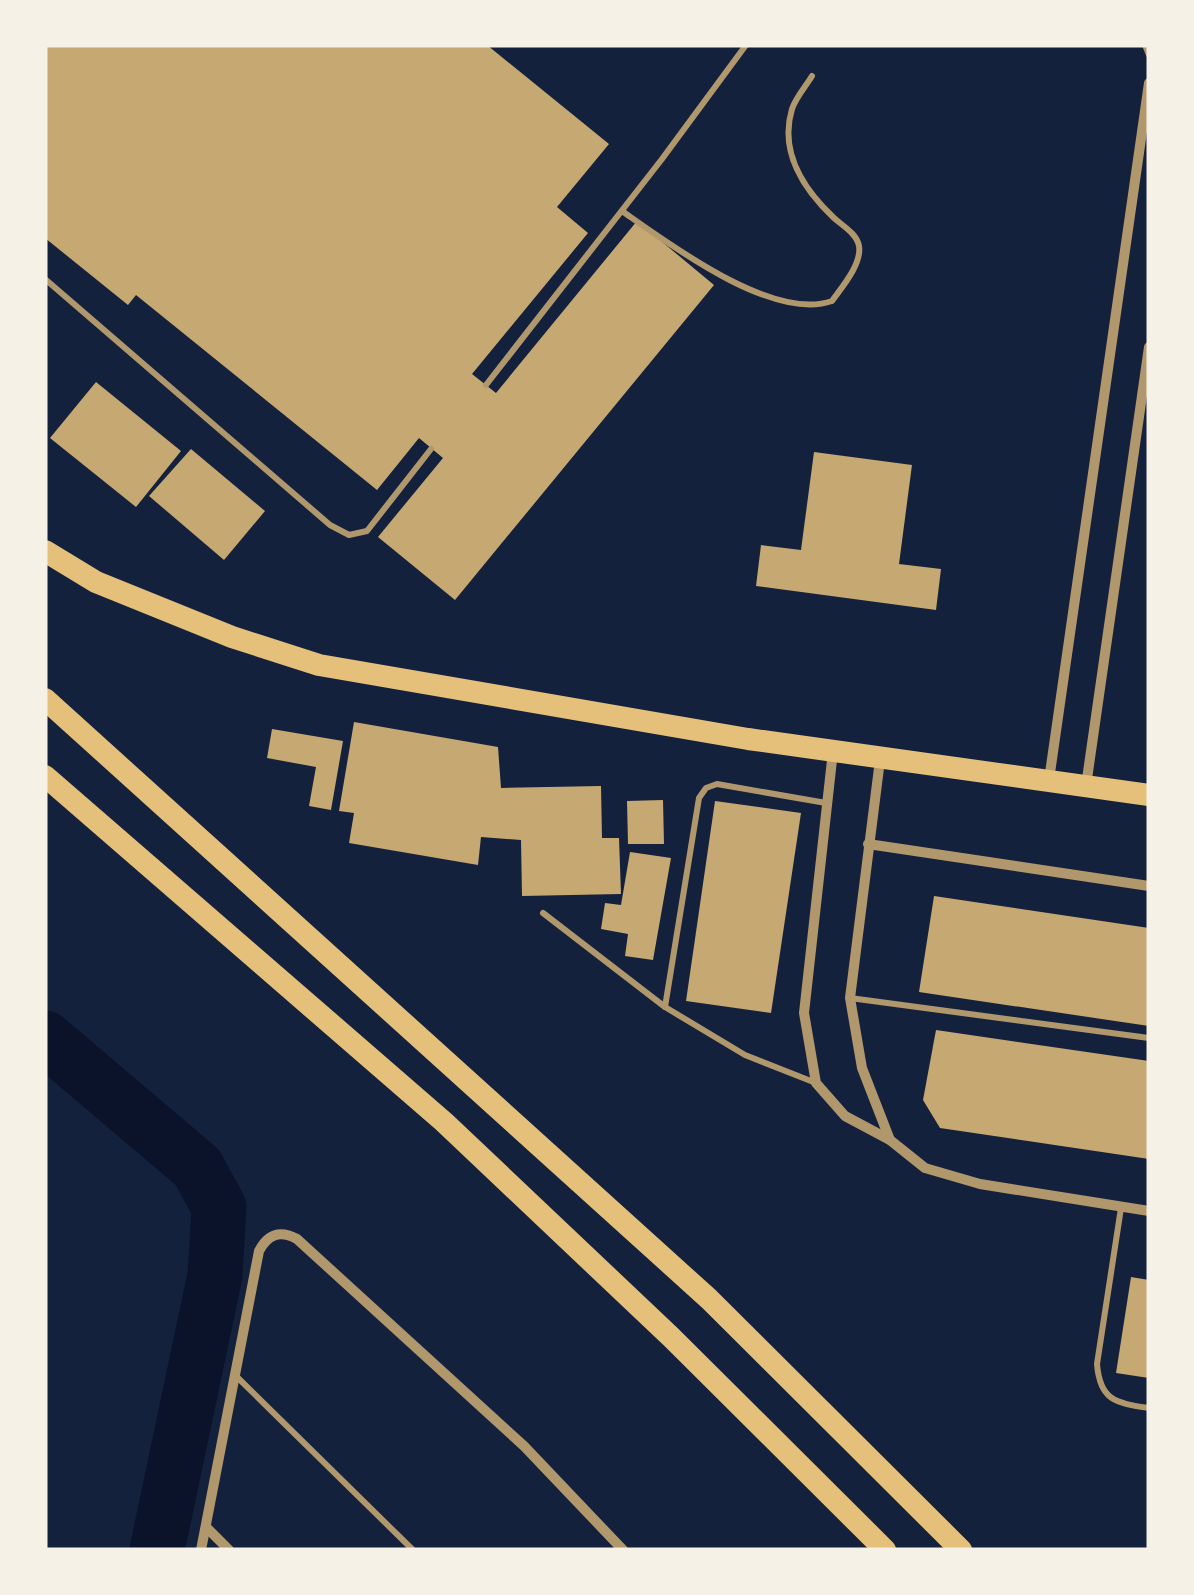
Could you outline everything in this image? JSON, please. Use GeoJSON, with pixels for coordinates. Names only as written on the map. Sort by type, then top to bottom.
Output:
{"type":"FeatureCollection","features":[{"type":"Feature","properties":{"kind":"main road"},"geometry":{"type":"LineString","coordinates":[[45,551],[96,582],[232,637],[319,665],[728,736],[1149,795]]}},
{"type":"Feature","properties":{"kind":"main road"},"geometry":{"type":"LineString","coordinates":[[45,698],[709,1299],[961,1550]]}},
{"type":"Feature","properties":{"kind":"main road"},"geometry":{"type":"LineString","coordinates":[[45,776],[444,1122],[671,1337],[885,1550]]}},
{"type":"Feature","properties":{"kind":"street"},"geometry":{"type":"LineString","coordinates":[[1049,781],[1149,83]]}},
{"type":"Feature","properties":{"kind":"street"},"geometry":{"type":"LineString","coordinates":[[1086,786],[1149,347]]}},
{"type":"Feature","properties":{"kind":"street"},"geometry":{"type":"LineString","coordinates":[[833,751],[804,1013],[816,1083],[845,1116],[890,1140],[925,1168],[980,1184],[1149,1211]]}},
{"type":"Feature","properties":{"kind":"street"},"geometry":{"type":"LineString","coordinates":[[880,758],[850,998],[862,1068],[890,1140]]}},
{"type":"Feature","properties":{"kind":"street"},"geometry":{"type":"LineString","coordinates":[[868,844],[1149,886]]}},
{"type":"Feature","properties":{"kind":"street"},"geometry":{"type":"LineString","coordinates":[[202,1550],[259,1251],[274,1234],[286,1234],[297,1239],[524,1446],[623,1550]]}},
{"type":"Feature","properties":{"kind":"street"},"geometry":{"type":"LineString","coordinates":[[206,1527],[229,1550]]}},
{"type":"Feature","properties":{"kind":"lane"},"geometry":{"type":"LineString","coordinates":[[486,385],[746,45]]}},
{"type":"Feature","properties":{"kind":"lane"},"geometry":{"type":"LineString","coordinates":[[1145,45],[1149,54]]}},
{"type":"Feature","properties":{"kind":"lane"},"geometry":{"type":"LineString","coordinates":[[622,211],[688,259],[739,285],[783,300],[818,304],[832,301],[860,250],[856,238],[800,180],[792,162],[793,106],[812,76]]}},
{"type":"Feature","properties":{"kind":"lane"},"geometry":{"type":"LineString","coordinates":[[45,279],[330,525],[349,535],[367,531],[431,448]]}},
{"type":"Feature","properties":{"kind":"lane"},"geometry":{"type":"LineString","coordinates":[[665,1007],[699,798],[706,788],[717,784],[826,803]]}},
{"type":"Feature","properties":{"kind":"lane"},"geometry":{"type":"LineString","coordinates":[[542,914],[665,1007],[745,1055],[816,1083]]}},
{"type":"Feature","properties":{"kind":"lane"},"geometry":{"type":"LineString","coordinates":[[850,998],[1149,1038]]}},
{"type":"Feature","properties":{"kind":"lane"},"geometry":{"type":"LineString","coordinates":[[1122,1206],[1098,1378],[1114,1400],[1149,1408]]}},
{"type":"Feature","properties":{"kind":"lane"},"geometry":{"type":"LineString","coordinates":[[235,1375],[413,1550]]}},
{"type":"Feature","properties":{"kind":"building"},"geometry":{"type":"Polygon","coordinates":[[[45,45],[487,45],[609,144],[557,207],[588,233],[472,374],[496,393],[637,221],[714,285],[455,600],[378,537],[443,458],[419,438],[377,490],[136,295],[128,305],[45,238],[45,45]]]}},
{"type":"Feature","properties":{"kind":"building"},"geometry":{"type":"Polygon","coordinates":[[[96,382],[181,451],[136,507],[50,438],[96,382]]]}},
{"type":"Feature","properties":{"kind":"building"},"geometry":{"type":"Polygon","coordinates":[[[191,449],[265,511],[224,560],[149,496],[191,449]]]}},
{"type":"Feature","properties":{"kind":"building"},"geometry":{"type":"Polygon","coordinates":[[[814,452],[912,465],[899,564],[941,569],[936,610],[756,586],[761,545],[801,550],[814,452]]]}},
{"type":"Feature","properties":{"kind":"building"},"geometry":{"type":"Polygon","coordinates":[[[354,722],[498,747],[501,788],[601,786],[602,838],[619,838],[621,894],[522,896],[521,840],[481,837],[478,865],[349,843],[354,813],[339,811],[354,722]]]}},
{"type":"Feature","properties":{"kind":"building"},"geometry":{"type":"Polygon","coordinates":[[[272,729],[343,741],[331,810],[309,806],[316,767],[267,758],[272,729]]]}},
{"type":"Feature","properties":{"kind":"building"},"geometry":{"type":"Polygon","coordinates":[[[663,800],[664,844],[628,844],[627,801],[663,800]]]}},
{"type":"Feature","properties":{"kind":"building"},"geometry":{"type":"Polygon","coordinates":[[[715,801],[801,813],[771,1013],[686,1001],[715,801]]]}},
{"type":"Feature","properties":{"kind":"building"},"geometry":{"type":"Polygon","coordinates":[[[630,852],[671,858],[653,960],[625,956],[628,934],[601,929],[605,903],[621,905],[630,852]]]}},
{"type":"Feature","properties":{"kind":"building"},"geometry":{"type":"Polygon","coordinates":[[[934,896],[1149,928],[1149,1026],[919,992],[934,896]]]}},
{"type":"Feature","properties":{"kind":"building"},"geometry":{"type":"Polygon","coordinates":[[[936,1030],[1149,1061],[1149,1159],[940,1128],[923,1100],[936,1030]]]}},
{"type":"Feature","properties":{"kind":"building"},"geometry":{"type":"Polygon","coordinates":[[[1131,1277],[1149,1280],[1149,1378],[1116,1373],[1131,1277]]]}},
{"type":"Feature","properties":{"kind":"waterway"},"geometry":{"type":"LineString","coordinates":[[45,1038],[197,1167],[219,1207],[215,1275],[157,1550]]}}]}
